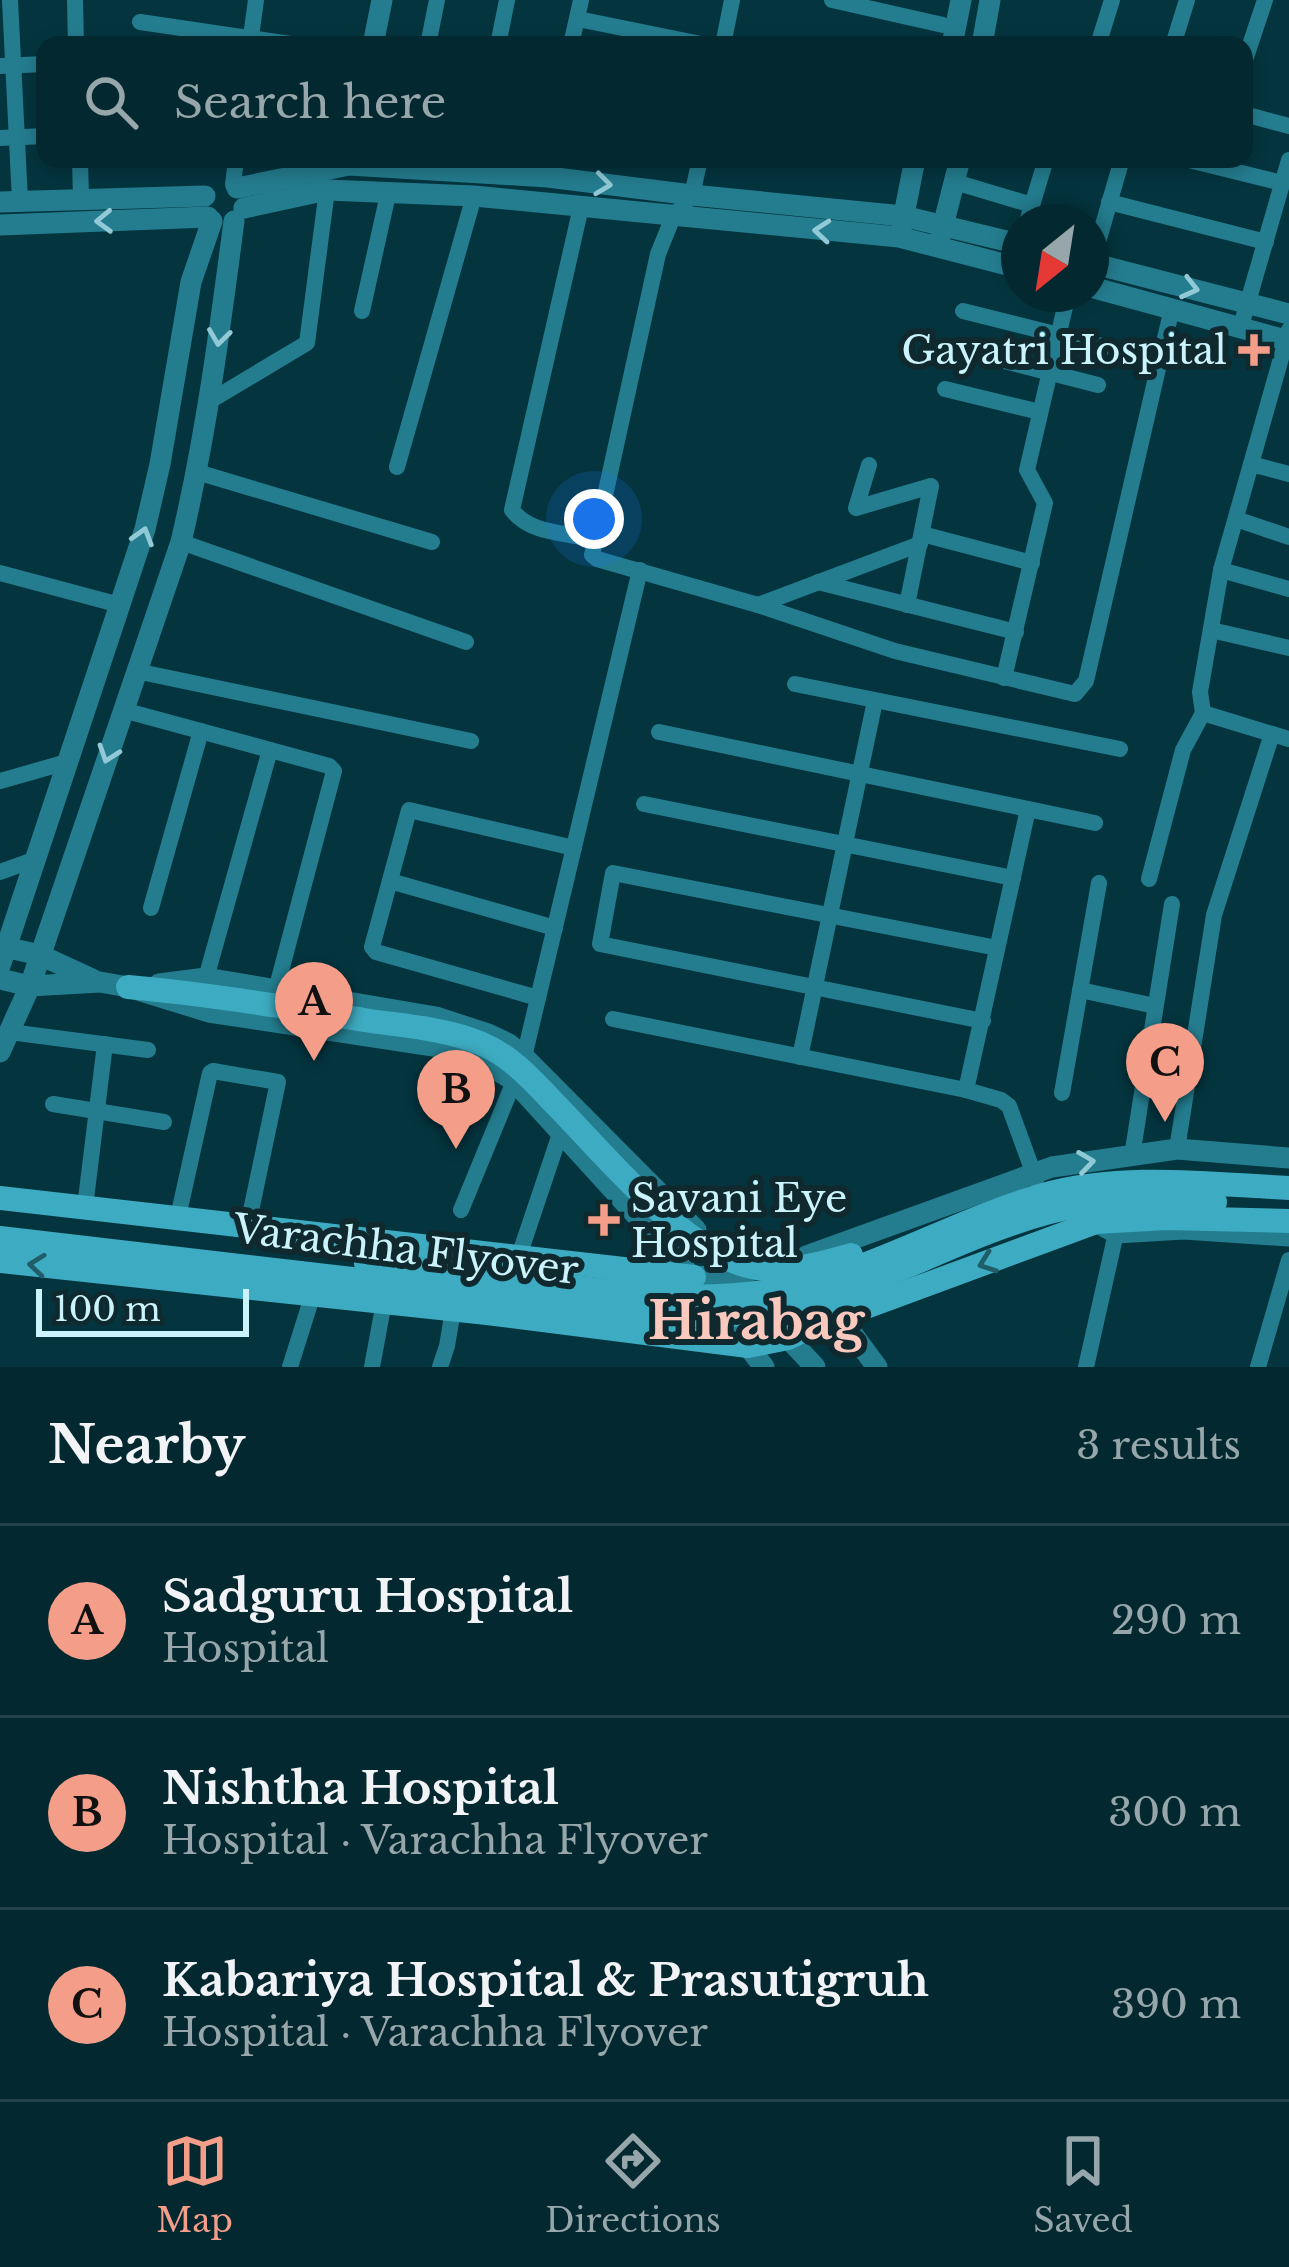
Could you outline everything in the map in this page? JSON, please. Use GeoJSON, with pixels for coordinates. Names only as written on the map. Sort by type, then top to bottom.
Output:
{"type":"FeatureCollection","features":[{"type":"Feature","properties":{"kind":"main road"},"geometry":{"type":"LineString","coordinates":[[375,36],[382,0]]}},
{"type":"Feature","properties":{"kind":"main road"},"geometry":{"type":"LineString","coordinates":[[944,36],[948,0]]}},
{"type":"Feature","properties":{"kind":"main road"},"geometry":{"type":"LineString","coordinates":[[945,36],[961,0]]}},
{"type":"Feature","properties":{"kind":"main road"},"geometry":{"type":"LineString","coordinates":[[977,0],[979,36]]}},
{"type":"Feature","properties":{"kind":"main road"},"geometry":{"type":"LineString","coordinates":[[982,36],[990,0]]}},
{"type":"Feature","properties":{"kind":"main road"},"geometry":{"type":"LineString","coordinates":[[10,202],[225,205],[333,168]]}},
{"type":"Feature","properties":{"kind":"main road"},"geometry":{"type":"LineString","coordinates":[[333,190],[346,168]]}},
{"type":"Feature","properties":{"kind":"main road"},"geometry":{"type":"LineString","coordinates":[[429,168],[548,177],[903,220],[1001,240]]}},
{"type":"Feature","properties":{"kind":"main road"},"geometry":{"type":"LineString","coordinates":[[903,220],[913,168]]}},
{"type":"Feature","properties":{"kind":"main road"},"geometry":{"type":"LineString","coordinates":[[903,220],[921,190],[926,168]]}},
{"type":"Feature","properties":{"kind":"main road"},"geometry":{"type":"LineString","coordinates":[[943,226],[941,193],[946,168]]}},
{"type":"Feature","properties":{"kind":"main road"},"geometry":{"type":"LineString","coordinates":[[943,226],[957,170]]}},
{"type":"Feature","properties":{"kind":"main road"},"geometry":{"type":"LineString","coordinates":[[0,225],[225,205],[333,190],[474,196],[673,217],[903,220]]}},
{"type":"Feature","properties":{"kind":"main road"},"geometry":{"type":"LineString","coordinates":[[5,1042],[30,986],[181,542],[210,401],[225,205]]}},
{"type":"Feature","properties":{"kind":"main road"},"geometry":{"type":"LineString","coordinates":[[100,982],[40,955],[2,953],[145,530],[191,282],[225,205]]}},
{"type":"Feature","properties":{"kind":"main road"},"geometry":{"type":"LineString","coordinates":[[943,226],[1001,258]]}},
{"type":"Feature","properties":{"kind":"main road"},"geometry":{"type":"LineString","coordinates":[[1109,267],[1289,314]]}},
{"type":"Feature","properties":{"kind":"main road"},"geometry":{"type":"LineString","coordinates":[[1109,292],[1288,337]]}},
{"type":"Feature","properties":{"kind":"main road"},"geometry":{"type":"LineString","coordinates":[[0,979],[30,986],[100,982],[211,994],[472,1040],[504,1056],[538,1086],[672,1222],[731,1261],[772,1270],[796,1268],[989,1214]]}},
{"type":"Feature","properties":{"kind":"main road"},"geometry":{"type":"LineString","coordinates":[[128,987],[206,979],[466,1024],[509,1044],[739,1274]]}},
{"type":"Feature","properties":{"kind":"main road"},"geometry":{"type":"LineString","coordinates":[[128,987],[209,1012],[453,1049],[477,1058],[513,1080],[561,1131],[694,1277],[764,1367]]}},
{"type":"Feature","properties":{"kind":"main road"},"geometry":{"type":"LineString","coordinates":[[0,1198],[694,1277],[739,1274],[819,1252],[1052,1167],[1177,1150],[1289,1158]]}},
{"type":"Feature","properties":{"kind":"main road","name":"Varachha Flyover"},"geometry":{"type":"LineString","coordinates":[[0,1223],[688,1298],[736,1296],[825,1280],[989,1214],[1046,1195],[1109,1183],[1289,1188]]}},
{"type":"Feature","properties":{"kind":"main road","name":"Varachha Flyover"},"geometry":{"type":"LineString","coordinates":[[0,1238],[628,1311],[740,1315],[832,1296],[1052,1211],[1112,1201],[1289,1206]]}},
{"type":"Feature","properties":{"kind":"main road"},"geometry":{"type":"LineString","coordinates":[[179,1280],[182,1217]]}},
{"type":"Feature","properties":{"kind":"main road"},"geometry":{"type":"LineString","coordinates":[[0,1261],[748,1346],[788,1338],[1054,1238],[1215,1217],[1289,1221]]}},
{"type":"Feature","properties":{"kind":"main road"},"geometry":{"type":"LineString","coordinates":[[1106,1228],[1289,1236]]}},
{"type":"Feature","properties":{"kind":"main road"},"geometry":{"type":"LineString","coordinates":[[840,1317],[878,1367]]}},
{"type":"Feature","properties":{"kind":"main road"},"geometry":{"type":"LineString","coordinates":[[788,1338],[815,1367]]}},
{"type":"Feature","properties":{"kind":"street"},"geometry":{"type":"LineString","coordinates":[[10,0],[10,202]]}},
{"type":"Feature","properties":{"kind":"street"},"geometry":{"type":"LineString","coordinates":[[75,0],[76,36]]}},
{"type":"Feature","properties":{"kind":"street"},"geometry":{"type":"LineString","coordinates":[[251,36],[256,0]]}},
{"type":"Feature","properties":{"kind":"street"},"geometry":{"type":"LineString","coordinates":[[430,36],[436,0]]}},
{"type":"Feature","properties":{"kind":"street"},"geometry":{"type":"LineString","coordinates":[[500,36],[507,0]]}},
{"type":"Feature","properties":{"kind":"street"},"geometry":{"type":"LineString","coordinates":[[573,36],[581,0]]}},
{"type":"Feature","properties":{"kind":"street"},"geometry":{"type":"LineString","coordinates":[[725,36],[732,0]]}},
{"type":"Feature","properties":{"kind":"street"},"geometry":{"type":"LineString","coordinates":[[832,0],[938,36]]}},
{"type":"Feature","properties":{"kind":"street"},"geometry":{"type":"LineString","coordinates":[[1176,36],[1186,0]]}},
{"type":"Feature","properties":{"kind":"street"},"geometry":{"type":"LineString","coordinates":[[1253,36],[1265,0]]}},
{"type":"Feature","properties":{"kind":"street"},"geometry":{"type":"LineString","coordinates":[[1100,36],[1109,1]]}},
{"type":"Feature","properties":{"kind":"street"},"geometry":{"type":"LineString","coordinates":[[578,19],[662,36]]}},
{"type":"Feature","properties":{"kind":"street"},"geometry":{"type":"LineString","coordinates":[[140,22],[217,36]]}},
{"type":"Feature","properties":{"kind":"street"},"geometry":{"type":"LineString","coordinates":[[1253,116],[1289,126]]}},
{"type":"Feature","properties":{"kind":"street"},"geometry":{"type":"LineString","coordinates":[[1241,326],[1289,160]]}},
{"type":"Feature","properties":{"kind":"street"},"geometry":{"type":"LineString","coordinates":[[80,168],[81,200]]}},
{"type":"Feature","properties":{"kind":"street"},"geometry":{"type":"LineString","coordinates":[[225,205],[234,168]]}},
{"type":"Feature","properties":{"kind":"street"},"geometry":{"type":"LineString","coordinates":[[698,168],[692,195],[673,217],[658,254],[592,555],[895,651],[1076,694],[1084,684],[1172,308]]}},
{"type":"Feature","properties":{"kind":"street"},"geometry":{"type":"LineString","coordinates":[[1033,204],[1043,168]]}},
{"type":"Feature","properties":{"kind":"street"},"geometry":{"type":"LineString","coordinates":[[1119,168],[1109,202],[1266,242]]}},
{"type":"Feature","properties":{"kind":"street"},"geometry":{"type":"LineString","coordinates":[[1221,168],[1282,183]]}},
{"type":"Feature","properties":{"kind":"street"},"geometry":{"type":"LineString","coordinates":[[957,170],[1015,204]]}},
{"type":"Feature","properties":{"kind":"street"},"geometry":{"type":"LineString","coordinates":[[210,401],[307,343],[333,190]]}},
{"type":"Feature","properties":{"kind":"street"},"geometry":{"type":"LineString","coordinates":[[362,311],[389,190]]}},
{"type":"Feature","properties":{"kind":"street"},"geometry":{"type":"LineString","coordinates":[[397,467],[474,196]]}},
{"type":"Feature","properties":{"kind":"street"},"geometry":{"type":"LineString","coordinates":[[580,537],[530,526],[512,510],[581,207]]}},
{"type":"Feature","properties":{"kind":"street"},"geometry":{"type":"LineString","coordinates":[[963,311],[1106,346]]}},
{"type":"Feature","properties":{"kind":"street"},"geometry":{"type":"LineString","coordinates":[[1004,678],[1045,503],[1028,470],[1063,312]]}},
{"type":"Feature","properties":{"kind":"street"},"geometry":{"type":"LineString","coordinates":[[1149,879],[1183,750],[1204,713],[1200,692],[1221,570],[1288,337]]}},
{"type":"Feature","properties":{"kind":"street"},"geometry":{"type":"LineString","coordinates":[[954,348],[1097,385]]}},
{"type":"Feature","properties":{"kind":"street"},"geometry":{"type":"LineString","coordinates":[[945,389],[1040,412]]}},
{"type":"Feature","properties":{"kind":"street"},"geometry":{"type":"LineString","coordinates":[[1269,408],[1289,414]]}},
{"type":"Feature","properties":{"kind":"street"},"geometry":{"type":"LineString","coordinates":[[1251,464],[1289,474]]}},
{"type":"Feature","properties":{"kind":"street"},"geometry":{"type":"LineString","coordinates":[[869,465],[856,508],[931,486],[907,605]]}},
{"type":"Feature","properties":{"kind":"street"},"geometry":{"type":"LineString","coordinates":[[197,472],[432,542]]}},
{"type":"Feature","properties":{"kind":"street"},"geometry":{"type":"LineString","coordinates":[[1236,519],[1289,537]]}},
{"type":"Feature","properties":{"kind":"street"},"geometry":{"type":"LineString","coordinates":[[758,605],[921,539],[1031,563]]}},
{"type":"Feature","properties":{"kind":"street"},"geometry":{"type":"LineString","coordinates":[[181,542],[466,642]]}},
{"type":"Feature","properties":{"kind":"street"},"geometry":{"type":"LineString","coordinates":[[461,1210],[524,1057],[640,570]]}},
{"type":"Feature","properties":{"kind":"street"},"geometry":{"type":"LineString","coordinates":[[1221,570],[1289,589]]}},
{"type":"Feature","properties":{"kind":"street"},"geometry":{"type":"LineString","coordinates":[[0,573],[120,605]]}},
{"type":"Feature","properties":{"kind":"street"},"geometry":{"type":"LineString","coordinates":[[818,582],[1016,632]]}},
{"type":"Feature","properties":{"kind":"street"},"geometry":{"type":"LineString","coordinates":[[1211,630],[1289,648]]}},
{"type":"Feature","properties":{"kind":"street"},"geometry":{"type":"LineString","coordinates":[[136,671],[471,741]]}},
{"type":"Feature","properties":{"kind":"street"},"geometry":{"type":"LineString","coordinates":[[795,684],[1120,749]]}},
{"type":"Feature","properties":{"kind":"street"},"geometry":{"type":"LineString","coordinates":[[800,1057],[875,701]]}},
{"type":"Feature","properties":{"kind":"street"},"geometry":{"type":"LineString","coordinates":[[123,710],[329,766],[334,772],[276,990]]}},
{"type":"Feature","properties":{"kind":"street"},"geometry":{"type":"LineString","coordinates":[[1177,1150],[1214,914],[1280,736],[1204,713]]}},
{"type":"Feature","properties":{"kind":"street"},"geometry":{"type":"LineString","coordinates":[[152,908],[201,730]]}},
{"type":"Feature","properties":{"kind":"street"},"geometry":{"type":"LineString","coordinates":[[658,732],[1094,823]]}},
{"type":"Feature","properties":{"kind":"street"},"geometry":{"type":"LineString","coordinates":[[206,979],[270,750]]}},
{"type":"Feature","properties":{"kind":"street"},"geometry":{"type":"LineString","coordinates":[[0,781],[68,762]]}},
{"type":"Feature","properties":{"kind":"street"},"geometry":{"type":"LineString","coordinates":[[644,804],[1013,878]]}},
{"type":"Feature","properties":{"kind":"street"},"geometry":{"type":"LineString","coordinates":[[966,1090],[1028,809]]}},
{"type":"Feature","properties":{"kind":"street"},"geometry":{"type":"LineString","coordinates":[[538,998],[372,947],[409,810],[574,848]]}},
{"type":"Feature","properties":{"kind":"street"},"geometry":{"type":"LineString","coordinates":[[0,872],[36,859]]}},
{"type":"Feature","properties":{"kind":"street"},"geometry":{"type":"LineString","coordinates":[[983,1021],[600,944],[613,873],[998,948]]}},
{"type":"Feature","properties":{"kind":"street"},"geometry":{"type":"LineString","coordinates":[[390,881],[555,928]]}},
{"type":"Feature","properties":{"kind":"street"},"geometry":{"type":"LineString","coordinates":[[1062,1093],[1099,884]]}},
{"type":"Feature","properties":{"kind":"street"},"geometry":{"type":"LineString","coordinates":[[1132,1156],[1172,904]]}},
{"type":"Feature","properties":{"kind":"street"},"geometry":{"type":"LineString","coordinates":[[1080,990],[1155,1006]]}},
{"type":"Feature","properties":{"kind":"street"},"geometry":{"type":"LineString","coordinates":[[614,1019],[1001,1100],[1009,1106],[1054,1238]]}},
{"type":"Feature","properties":{"kind":"street"},"geometry":{"type":"LineString","coordinates":[[5,1042],[106,1044],[148,1050]]}},
{"type":"Feature","properties":{"kind":"street"},"geometry":{"type":"LineString","coordinates":[[85,1207],[106,1044]]}},
{"type":"Feature","properties":{"kind":"street"},"geometry":{"type":"LineString","coordinates":[[182,1217],[213,1071],[278,1082],[248,1225]]}},
{"type":"Feature","properties":{"kind":"street"},"geometry":{"type":"LineString","coordinates":[[53,1104],[164,1122]]}},
{"type":"Feature","properties":{"kind":"street"},"geometry":{"type":"LineString","coordinates":[[519,1256],[561,1131]]}},
{"type":"Feature","properties":{"kind":"street"},"geometry":{"type":"LineString","coordinates":[[1086,1367],[1106,1228]]}},
{"type":"Feature","properties":{"kind":"street"},"geometry":{"type":"LineString","coordinates":[[1258,1367],[1289,1260]]}},
{"type":"Feature","properties":{"kind":"street"},"geometry":{"type":"LineString","coordinates":[[290,1367],[314,1294]]}},
{"type":"Feature","properties":{"kind":"street"},"geometry":{"type":"LineString","coordinates":[[372,1367],[384,1302]]}},
{"type":"Feature","properties":{"kind":"street"},"geometry":{"type":"LineString","coordinates":[[440,1367],[453,1310]]}},
{"type":"Feature","properties":{"kind":"place","name":"Gayatri Hospital"},"geometry":{"type":"Point","coordinates":[1254,350]}},
{"type":"Feature","properties":{"kind":"place","name":"Sadguru Hospital"},"geometry":{"type":"Point","coordinates":[314,1061]}},
{"type":"Feature","properties":{"kind":"place","name":"Kabariya Hospital & Prasutigruh"},"geometry":{"type":"Point","coordinates":[1165,1122]}},
{"type":"Feature","properties":{"kind":"place","name":"Nishtha Hospital"},"geometry":{"type":"Point","coordinates":[456,1149]}},
{"type":"Feature","properties":{"kind":"place","name":"Savani Eye Hospital"},"geometry":{"type":"Point","coordinates":[604,1220]}},
{"type":"Feature","properties":{"kind":"district","name":"Hirabag"},"geometry":{"type":"Point","coordinates":[756,1321]}}]}
